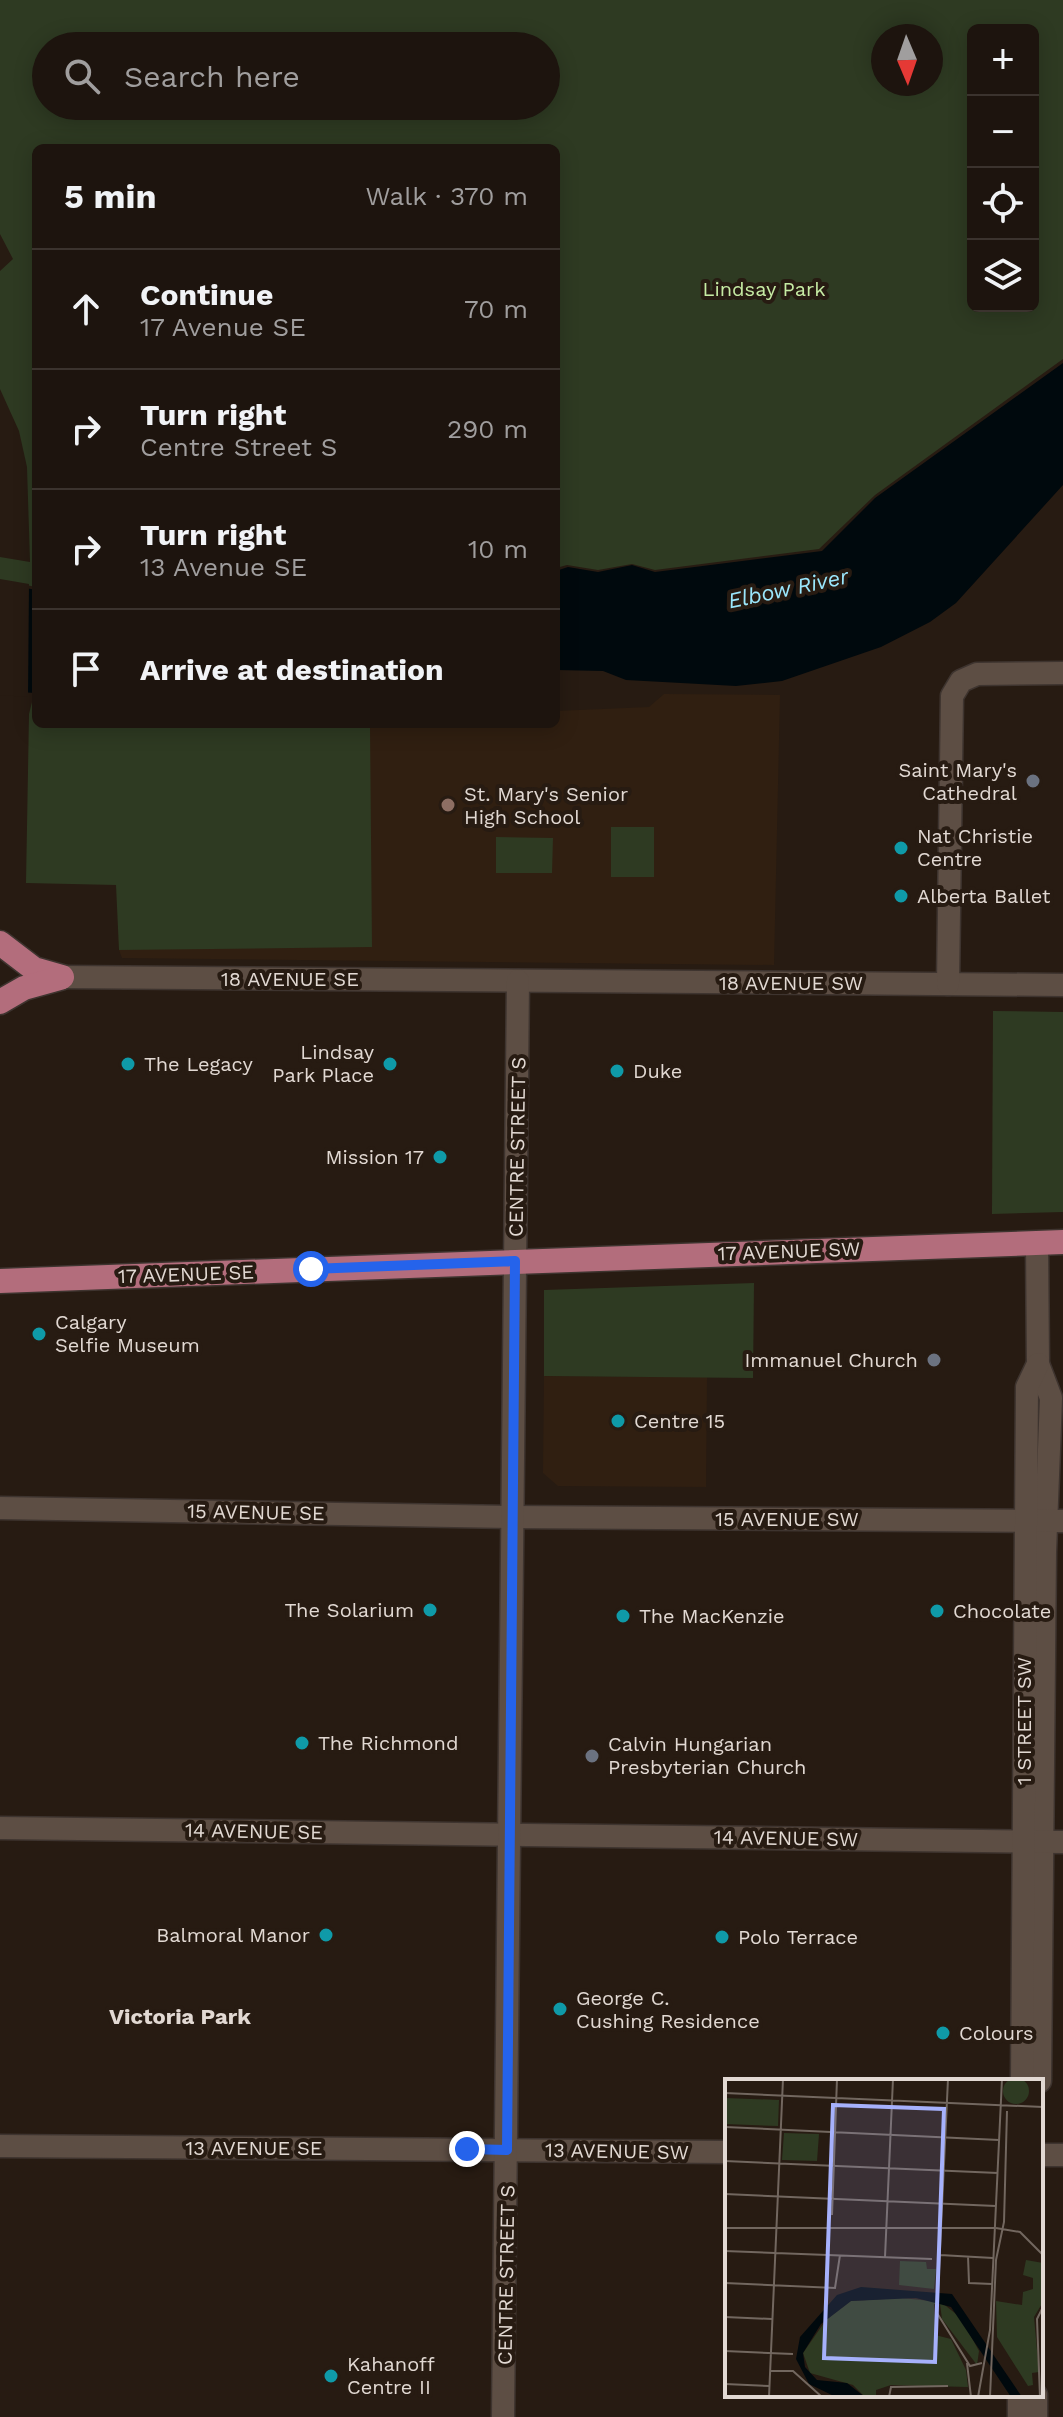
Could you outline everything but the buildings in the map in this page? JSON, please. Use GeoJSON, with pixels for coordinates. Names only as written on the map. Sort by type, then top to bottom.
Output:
{"type":"FeatureCollection","features":[{"type":"Feature","properties":{"kind":"main road"},"geometry":{"type":"LineString","coordinates":[[0,943],[34,969],[62,977]]}},
{"type":"Feature","properties":{"kind":"main road"},"geometry":{"type":"LineString","coordinates":[[0,1002],[24,988],[62,977]]}},
{"type":"Feature","properties":{"kind":"main road","name":"17 AVENUE SW"},"geometry":{"type":"LineString","coordinates":[[515,1261],[1063,1242]]}},
{"type":"Feature","properties":{"kind":"main road","name":"17 AVENUE SE"},"geometry":{"type":"LineString","coordinates":[[0,1281],[515,1261]]}},
{"type":"Feature","properties":{"kind":"street"},"geometry":{"type":"LineString","coordinates":[[948,984],[952,696],[961,681],[977,674],[1063,673]]}},
{"type":"Feature","properties":{"kind":"street","name":"18 AVENUE SE"},"geometry":{"type":"LineString","coordinates":[[62,977],[518,981]]}},
{"type":"Feature","properties":{"kind":"street","name":"18 AVENUE SW"},"geometry":{"type":"LineString","coordinates":[[518,981],[1063,985]]}},
{"type":"Feature","properties":{"kind":"street","name":"CENTRE STREET S"},"geometry":{"type":"LineString","coordinates":[[503,2417],[518,981]]}},
{"type":"Feature","properties":{"kind":"street","name":"1 STREET SW"},"geometry":{"type":"LineString","coordinates":[[1022,2079],[1051,1398],[1038,1364],[1037,1243]]}},
{"type":"Feature","properties":{"kind":"street","name":"15 AVENUE SE"},"geometry":{"type":"LineString","coordinates":[[0,1508],[512,1517]]}},
{"type":"Feature","properties":{"kind":"street","name":"15 AVENUE SW"},"geometry":{"type":"LineString","coordinates":[[512,1517],[1045,1521]]}},
{"type":"Feature","properties":{"kind":"street","name":"14 AVENUE SE"},"geometry":{"type":"LineString","coordinates":[[0,1828],[509,1834]]}},
{"type":"Feature","properties":{"kind":"street","name":"14 AVENUE SW"},"geometry":{"type":"LineString","coordinates":[[509,1834],[1063,1842]]}},
{"type":"Feature","properties":{"kind":"street","name":"1 STREET SW"},"geometry":{"type":"LineString","coordinates":[[1032,1841],[1040,2079]]}},
{"type":"Feature","properties":{"kind":"street","name":"13 AVENUE SE"},"geometry":{"type":"LineString","coordinates":[[0,2146],[507,2150]]}},
{"type":"Feature","properties":{"kind":"street","name":"13 AVENUE SW"},"geometry":{"type":"LineString","coordinates":[[507,2150],[725,2152]]}},
{"type":"Feature","properties":{"kind":"shaded area","name":"St. Mary's Senior High School"},"geometry":{"type":"Polygon","coordinates":[[[664,694],[780,695],[774,965],[122,958],[119,950],[117,885],[203,728],[560,728],[560,711],[649,707],[664,694]]]}},
{"type":"Feature","properties":{"kind":"shaded area","name":"Centre 15"},"geometry":{"type":"Polygon","coordinates":[[[544,1376],[707,1377],[706,1487],[558,1486],[543,1473],[544,1376]]]}},
{"type":"Feature","properties":{"kind":"green space","name":"Lindsay Park"},"geometry":{"type":"Polygon","coordinates":[[[0,0],[1063,0],[1063,359],[875,495],[819,549],[655,570],[632,564],[598,570],[567,565],[560,567],[560,144],[32,144],[32,586],[0,580],[0,557],[30,562],[27,467],[19,431],[0,389],[0,271],[13,259],[0,234],[0,0]]]}},
{"type":"Feature","properties":{"kind":"green space"},"geometry":{"type":"Polygon","coordinates":[[[32,702],[32,728],[370,728],[372,947],[119,950],[116,885],[26,883],[29,714],[32,702]]]}},
{"type":"Feature","properties":{"kind":"green space"},"geometry":{"type":"Polygon","coordinates":[[[611,827],[654,827],[654,877],[611,877],[611,827]]]}},
{"type":"Feature","properties":{"kind":"green space"},"geometry":{"type":"Polygon","coordinates":[[[496,837],[553,838],[552,873],[496,873],[496,837]]]}},
{"type":"Feature","properties":{"kind":"green space"},"geometry":{"type":"Polygon","coordinates":[[[993,1011],[1063,1012],[1063,1212],[992,1214],[993,1011]]]}},
{"type":"Feature","properties":{"kind":"green space"},"geometry":{"type":"Polygon","coordinates":[[[754,1283],[753,1378],[544,1376],[544,1290],[754,1283]]]}},
{"type":"Feature","properties":{"kind":"water","name":"Elbow River"},"geometry":{"type":"Polygon","coordinates":[[[1063,363],[1063,485],[956,603],[930,622],[881,647],[782,681],[736,686],[626,680],[603,671],[560,670],[560,570],[568,567],[598,572],[632,565],[655,572],[822,551],[875,498],[1063,363]]]}},
{"type":"Feature","properties":{"kind":"water"},"geometry":{"type":"Polygon","coordinates":[[[0,583],[32,589],[32,693],[0,691],[0,583]]]}},
{"type":"Feature","properties":{"kind":"pier"},"geometry":{"type":"Polygon","coordinates":[[[0,579],[29,584],[28,697],[0,695],[0,579]]]}},
{"type":"Feature","properties":{"kind":"place","name":"Saint Mary's Cathedral"},"geometry":{"type":"Point","coordinates":[1033,781]}},
{"type":"Feature","properties":{"kind":"place","name":"St. Mary's Senior High School"},"geometry":{"type":"Point","coordinates":[448,805]}},
{"type":"Feature","properties":{"kind":"place","name":"Nat Christie Centre"},"geometry":{"type":"Point","coordinates":[901,848]}},
{"type":"Feature","properties":{"kind":"place","name":"Alberta Ballet"},"geometry":{"type":"Point","coordinates":[901,896]}},
{"type":"Feature","properties":{"kind":"place","name":"The Legacy"},"geometry":{"type":"Point","coordinates":[128,1064]}},
{"type":"Feature","properties":{"kind":"place","name":"Lindsay Park Place"},"geometry":{"type":"Point","coordinates":[390,1064]}},
{"type":"Feature","properties":{"kind":"place","name":"Duke"},"geometry":{"type":"Point","coordinates":[617,1071]}},
{"type":"Feature","properties":{"kind":"place","name":"Mission 17"},"geometry":{"type":"Point","coordinates":[440,1157]}},
{"type":"Feature","properties":{"kind":"place","name":"Calgary Selfie Museum"},"geometry":{"type":"Point","coordinates":[39,1334]}},
{"type":"Feature","properties":{"kind":"place","name":"Immanuel Church"},"geometry":{"type":"Point","coordinates":[934,1360]}},
{"type":"Feature","properties":{"kind":"place","name":"Centre 15"},"geometry":{"type":"Point","coordinates":[618,1421]}},
{"type":"Feature","properties":{"kind":"place","name":"The Solarium"},"geometry":{"type":"Point","coordinates":[430,1610]}},
{"type":"Feature","properties":{"kind":"place","name":"Chocolate"},"geometry":{"type":"Point","coordinates":[937,1611]}},
{"type":"Feature","properties":{"kind":"place","name":"The MacKenzie"},"geometry":{"type":"Point","coordinates":[623,1616]}},
{"type":"Feature","properties":{"kind":"place","name":"The Richmond"},"geometry":{"type":"Point","coordinates":[302,1743]}},
{"type":"Feature","properties":{"kind":"place","name":"Calvin Hungarian Presbyterian Church"},"geometry":{"type":"Point","coordinates":[592,1756]}},
{"type":"Feature","properties":{"kind":"place","name":"Balmoral Manor"},"geometry":{"type":"Point","coordinates":[326,1935]}},
{"type":"Feature","properties":{"kind":"place","name":"Polo Terrace"},"geometry":{"type":"Point","coordinates":[722,1937]}},
{"type":"Feature","properties":{"kind":"place","name":"George C. Cushing Residence"},"geometry":{"type":"Point","coordinates":[560,2009]}},
{"type":"Feature","properties":{"kind":"place","name":"Colours"},"geometry":{"type":"Point","coordinates":[943,2033]}},
{"type":"Feature","properties":{"kind":"place","name":"Kahanoff Centre II"},"geometry":{"type":"Point","coordinates":[331,2376]}},
{"type":"Feature","properties":{"kind":"district","name":"Victoria Park"},"geometry":{"type":"Point","coordinates":[180,2016]}},
{"type":"Feature","properties":{"kind":"route"},"geometry":{"type":"LineString","coordinates":[[311,1269],[515,1261],[507,2150],[467,2149]]}}]}
